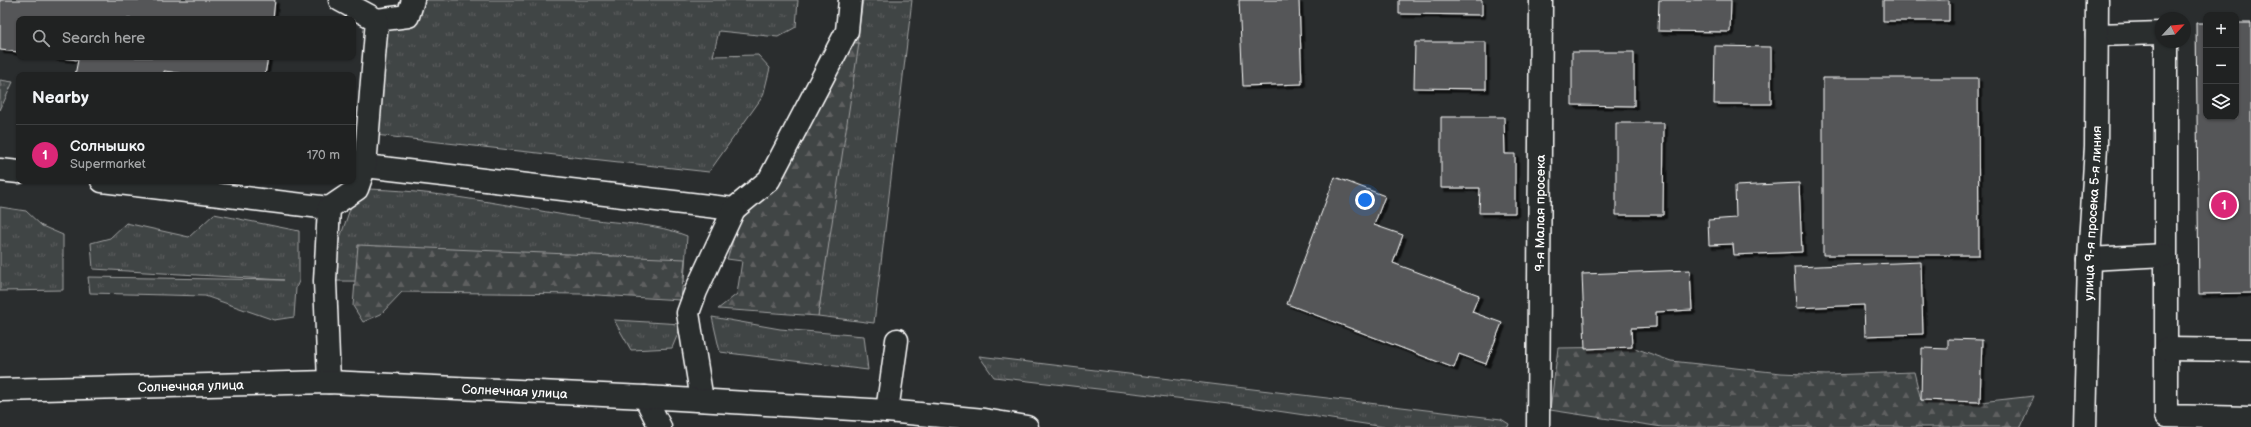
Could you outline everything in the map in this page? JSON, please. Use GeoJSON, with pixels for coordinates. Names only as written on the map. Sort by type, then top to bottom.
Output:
{"type":"FeatureCollection","features":[{"type":"Feature","properties":{"kind":"street"},"geometry":{"type":"LineString","coordinates":[[340,0],[377,20],[408,16],[414,0]]}},
{"type":"Feature","properties":{"kind":"street"},"geometry":{"type":"LineString","coordinates":[[702,400],[688,313],[696,291],[734,209],[769,180],[847,31],[850,0]]}},
{"type":"Feature","properties":{"kind":"street","name":"9-я Малая просека"},"geometry":{"type":"LineString","coordinates":[[1538,427],[1540,0]]}},
{"type":"Feature","properties":{"kind":"street","name":"улица 9-я просека 5-я линия"},"geometry":{"type":"LineString","coordinates":[[2085,427],[2090,259],[2096,147],[2097,0]]}},
{"type":"Feature","properties":{"kind":"street"},"geometry":{"type":"LineString","coordinates":[[127,184],[329,208],[357,189],[364,166],[377,20]]}},
{"type":"Feature","properties":{"kind":"street"},"geometry":{"type":"LineString","coordinates":[[2097,35],[2155,33]]}},
{"type":"Feature","properties":{"kind":"street"},"geometry":{"type":"LineString","coordinates":[[2166,48],[2166,416],[2251,418]]}},
{"type":"Feature","properties":{"kind":"street"},"geometry":{"type":"LineString","coordinates":[[364,166],[734,209]]}},
{"type":"Feature","properties":{"kind":"street"},"geometry":{"type":"LineString","coordinates":[[0,170],[16,172]]}},
{"type":"Feature","properties":{"kind":"street"},"geometry":{"type":"LineString","coordinates":[[329,208],[325,281],[329,382]]}},
{"type":"Feature","properties":{"kind":"street"},"geometry":{"type":"LineString","coordinates":[[2090,259],[2165,255]]}},
{"type":"Feature","properties":{"kind":"street"},"geometry":{"type":"LineString","coordinates":[[887,411],[897,340]]}},
{"type":"Feature","properties":{"kind":"street"},"geometry":{"type":"LineString","coordinates":[[2166,349],[2251,350]]}},
{"type":"Feature","properties":{"kind":"street","name":"Солнечная улица"},"geometry":{"type":"LineString","coordinates":[[0,390],[329,382],[645,397],[887,411],[1027,427]]}},
{"type":"Feature","properties":{"kind":"street"},"geometry":{"type":"LineString","coordinates":[[645,397],[660,427]]}},
{"type":"Feature","properties":{"kind":"green space"},"geometry":{"type":"Polygon","coordinates":[[[416,0],[798,0],[796,27],[778,37],[719,31],[713,56],[758,55],[770,68],[763,96],[709,172],[375,135],[377,20],[416,0]]]}},
{"type":"Feature","properties":{"kind":"green space"},"geometry":{"type":"Polygon","coordinates":[[[863,0],[912,0],[874,323],[818,316],[863,0]]]}},
{"type":"Feature","properties":{"kind":"green space"},"geometry":{"type":"Polygon","coordinates":[[[843,42],[859,43],[818,316],[718,309],[737,294],[742,261],[727,259],[746,199],[779,150],[823,49],[843,42]]]}},
{"type":"Feature","properties":{"kind":"green space"},"geometry":{"type":"Polygon","coordinates":[[[0,80],[13,82],[0,110],[0,80]]]}},
{"type":"Feature","properties":{"kind":"green space"},"geometry":{"type":"Polygon","coordinates":[[[357,189],[444,195],[589,219],[651,226],[675,232],[687,236],[684,282],[325,281],[357,189]]]}},
{"type":"Feature","properties":{"kind":"green space"},"geometry":{"type":"Polygon","coordinates":[[[0,207],[26,211],[42,226],[63,235],[63,290],[0,291],[0,207]]]}},
{"type":"Feature","properties":{"kind":"green space"},"geometry":{"type":"Polygon","coordinates":[[[214,214],[299,231],[299,281],[296,288],[294,317],[274,320],[205,296],[90,293],[88,277],[284,280],[93,269],[91,243],[110,238],[126,223],[189,237],[214,214]]]}},
{"type":"Feature","properties":{"kind":"green space"},"geometry":{"type":"Polygon","coordinates":[[[358,245],[685,259],[681,300],[581,294],[402,292],[381,314],[363,322],[353,306],[358,245]]]}},
{"type":"Feature","properties":{"kind":"green space"},"geometry":{"type":"Polygon","coordinates":[[[712,317],[780,329],[864,336],[868,370],[720,352],[712,317]]]}},
{"type":"Feature","properties":{"kind":"green space"},"geometry":{"type":"Polygon","coordinates":[[[614,320],[682,324],[672,348],[631,350],[614,320]]]}},
{"type":"Feature","properties":{"kind":"green space"},"geometry":{"type":"Polygon","coordinates":[[[1632,347],[1671,361],[1781,373],[1826,375],[1914,372],[1921,400],[1980,402],[2034,396],[2021,427],[1662,427],[1550,410],[1558,348],[1632,347]]]}},
{"type":"Feature","properties":{"kind":"green space"},"geometry":{"type":"Polygon","coordinates":[[[979,356],[1501,419],[1509,424],[1508,427],[1385,427],[1237,405],[994,377],[979,356]]]}},
{"type":"Feature","properties":{"kind":"building"},"geometry":{"type":"Polygon","coordinates":[[[0,0],[275,0],[273,16],[16,16],[16,52],[0,50],[0,0]]]}},
{"type":"Feature","properties":{"kind":"building"},"geometry":{"type":"Polygon","coordinates":[[[1239,0],[1299,0],[1302,84],[1243,86],[1239,0]]]}},
{"type":"Feature","properties":{"kind":"building"},"geometry":{"type":"Polygon","coordinates":[[[1399,0],[1482,0],[1482,15],[1399,14],[1399,0]]]}},
{"type":"Feature","properties":{"kind":"building"},"geometry":{"type":"Polygon","coordinates":[[[1659,0],[1731,0],[1730,32],[1658,31],[1659,0]]]}},
{"type":"Feature","properties":{"kind":"building"},"geometry":{"type":"Polygon","coordinates":[[[1883,0],[1949,0],[1949,21],[1883,21],[1883,0]]]}},
{"type":"Feature","properties":{"kind":"building"},"geometry":{"type":"Polygon","coordinates":[[[2196,23],[2203,23],[2203,120],[2239,120],[2239,23],[2251,23],[2251,293],[2199,294],[2196,23]]]}},
{"type":"Feature","properties":{"kind":"building"},"geometry":{"type":"Polygon","coordinates":[[[1415,42],[1486,42],[1486,89],[1414,88],[1415,42]]]}},
{"type":"Feature","properties":{"kind":"building"},"geometry":{"type":"Polygon","coordinates":[[[1715,46],[1771,47],[1771,104],[1714,104],[1715,46]]]}},
{"type":"Feature","properties":{"kind":"building"},"geometry":{"type":"Polygon","coordinates":[[[1572,52],[1634,52],[1634,106],[1572,105],[1572,52]]]}},
{"type":"Feature","properties":{"kind":"building"},"geometry":{"type":"Polygon","coordinates":[[[78,60],[268,60],[266,72],[76,72],[78,60]]]}},
{"type":"Feature","properties":{"kind":"building"},"geometry":{"type":"Polygon","coordinates":[[[1823,78],[1978,78],[1979,255],[1823,255],[1823,78]]]}},
{"type":"Feature","properties":{"kind":"building"},"geometry":{"type":"Polygon","coordinates":[[[1441,117],[1504,117],[1505,154],[1515,154],[1515,213],[1479,213],[1480,188],[1441,188],[1441,117]]]}},
{"type":"Feature","properties":{"kind":"building"},"geometry":{"type":"Polygon","coordinates":[[[1616,123],[1664,123],[1663,215],[1616,215],[1616,123]]]}},
{"type":"Feature","properties":{"kind":"building"},"geometry":{"type":"Polygon","coordinates":[[[1335,177],[1385,196],[1374,225],[1403,235],[1393,263],[1479,295],[1472,312],[1502,323],[1486,364],[1459,354],[1454,368],[1287,304],[1335,177]]]}},
{"type":"Feature","properties":{"kind":"building"},"geometry":{"type":"Polygon","coordinates":[[[1799,183],[1802,252],[1734,255],[1733,244],[1709,245],[1708,220],[1736,218],[1735,186],[1799,183]]]}},
{"type":"Feature","properties":{"kind":"building"},"geometry":{"type":"Polygon","coordinates":[[[1921,262],[1923,334],[1865,336],[1864,305],[1796,308],[1794,267],[1921,262]]]}},
{"type":"Feature","properties":{"kind":"building"},"geometry":{"type":"Polygon","coordinates":[[[1690,270],[1692,310],[1656,312],[1656,327],[1631,328],[1632,347],[1585,349],[1582,274],[1690,270]]]}},
{"type":"Feature","properties":{"kind":"building"},"geometry":{"type":"Polygon","coordinates":[[[1948,339],[1982,340],[1980,402],[1921,400],[1922,348],[1948,349],[1948,339]]]}},
{"type":"Feature","properties":{"kind":"place","name":"Солнышко"},"geometry":{"type":"Point","coordinates":[2224,205]}}]}
